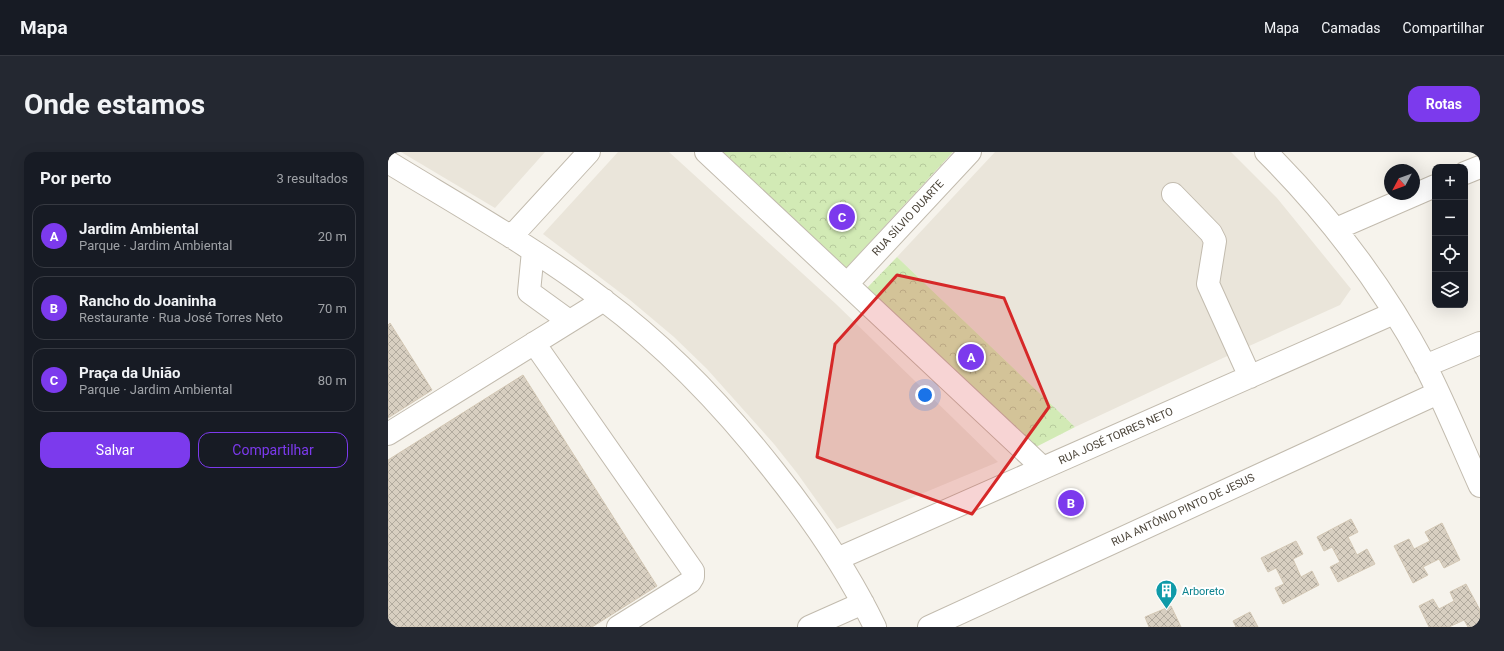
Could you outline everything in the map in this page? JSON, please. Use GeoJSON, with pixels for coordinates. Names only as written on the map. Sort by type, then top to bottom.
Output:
{"type":"FeatureCollection","features":[{"type":"Feature","properties":{"kind":"street"},"geometry":{"type":"LineString","coordinates":[[511,237],[589,152]]}},
{"type":"Feature","properties":{"kind":"street"},"geometry":{"type":"LineString","coordinates":[[706,152],[1043,468]]}},
{"type":"Feature","properties":{"kind":"street","name":"RUA SÍLVIO DUARTE"},"geometry":{"type":"LineString","coordinates":[[847,284],[970,152]]}},
{"type":"Feature","properties":{"kind":"street"},"geometry":{"type":"LineString","coordinates":[[1266,152],[1336,229],[1377,286],[1425,366],[1480,486]]}},
{"type":"Feature","properties":{"kind":"street"},"geometry":{"type":"LineString","coordinates":[[388,162],[533,250],[604,300],[663,350],[696,381],[724,410],[786,486],[837,559],[863,603],[875,627]]}},
{"type":"Feature","properties":{"kind":"street"},"geometry":{"type":"LineString","coordinates":[[1468,172],[1480,166]]}},
{"type":"Feature","properties":{"kind":"street"},"geometry":{"type":"LineString","coordinates":[[1336,229],[1432,187]]}},
{"type":"Feature","properties":{"kind":"street"},"geometry":{"type":"LineString","coordinates":[[1173,194],[1211,233],[1215,241],[1208,284],[1250,377]]}},
{"type":"Feature","properties":{"kind":"street"},"geometry":{"type":"LineString","coordinates":[[533,250],[529,292],[569,321]]}},
{"type":"Feature","properties":{"kind":"street"},"geometry":{"type":"LineString","coordinates":[[388,434],[604,300]]}},
{"type":"Feature","properties":{"kind":"street","name":"RUA JOSÉ TORRES NETO"},"geometry":{"type":"LineString","coordinates":[[837,559],[1394,313]]}},
{"type":"Feature","properties":{"kind":"street"},"geometry":{"type":"LineString","coordinates":[[1425,366],[1480,342]]}},
{"type":"Feature","properties":{"kind":"street"},"geometry":{"type":"LineString","coordinates":[[534,343],[693,571],[693,577],[690,582],[618,627]]}},
{"type":"Feature","properties":{"kind":"street","name":"RUA ANTÔNIO PINTO DE JESUS"},"geometry":{"type":"LineString","coordinates":[[929,627],[1438,393]]}},
{"type":"Feature","properties":{"kind":"street"},"geometry":{"type":"LineString","coordinates":[[809,627],[863,603]]}},
{"type":"Feature","properties":{"kind":"highlighted area"},"geometry":{"type":"Polygon","coordinates":[[[897,275],[1004,298],[1049,407],[972,514],[817,457],[835,344],[897,275]]]}},
{"type":"Feature","properties":{"kind":"shaded area"},"geometry":{"type":"Polygon","coordinates":[[[401,152],[545,152],[495,208],[401,152]]]}},
{"type":"Feature","properties":{"kind":"shaded area"},"geometry":{"type":"Polygon","coordinates":[[[618,152],[669,152],[836,304],[998,462],[837,529],[797,473],[774,444],[707,369],[674,337],[630,300],[543,234],[618,152]]]}},
{"type":"Feature","properties":{"kind":"shaded area"},"geometry":{"type":"Polygon","coordinates":[[[995,152],[1231,152],[1277,198],[1351,289],[1340,305],[1075,427],[897,257],[995,152]]]}},
{"type":"Feature","properties":{"kind":"green space"},"geometry":{"type":"Polygon","coordinates":[[[721,152],[786,152],[800,165],[813,152],[953,152],[846,268],[721,152]]]}},
{"type":"Feature","properties":{"kind":"green space"},"geometry":{"type":"Polygon","coordinates":[[[786,152],[813,152],[800,166],[786,152]]]}},
{"type":"Feature","properties":{"kind":"green space"},"geometry":{"type":"Polygon","coordinates":[[[897,257],[1075,427],[1034,448],[867,288],[897,257]]]}},
{"type":"Feature","properties":{"kind":"building"},"geometry":{"type":"Polygon","coordinates":[[[390,323],[432,390],[388,418],[388,325],[390,323]]]}},
{"type":"Feature","properties":{"kind":"building"},"geometry":{"type":"Polygon","coordinates":[[[523,375],[657,586],[592,627],[388,627],[388,460],[523,375]]]}},
{"type":"Feature","properties":{"kind":"building"},"geometry":{"type":"Polygon","coordinates":[[[1351,519],[1358,532],[1348,537],[1357,555],[1367,549],[1375,564],[1338,582],[1330,567],[1340,562],[1332,547],[1324,551],[1317,537],[1351,519]]]}},
{"type":"Feature","properties":{"kind":"building"},"geometry":{"type":"Polygon","coordinates":[[[1442,523],[1460,560],[1444,568],[1439,559],[1423,567],[1428,575],[1413,583],[1394,546],[1409,539],[1414,549],[1430,541],[1425,532],[1442,523]]]}},
{"type":"Feature","properties":{"kind":"building"},"geometry":{"type":"Polygon","coordinates":[[[1296,541],[1303,554],[1293,559],[1301,577],[1312,571],[1319,585],[1283,604],[1275,588],[1284,584],[1276,568],[1268,572],[1261,558],[1296,541]]]}},
{"type":"Feature","properties":{"kind":"building"},"geometry":{"type":"Polygon","coordinates":[[[1466,584],[1480,610],[1480,623],[1472,627],[1468,627],[1464,620],[1449,627],[1429,627],[1419,606],[1433,599],[1439,609],[1454,601],[1450,592],[1466,584]]]}},
{"type":"Feature","properties":{"kind":"building","name":"Arboreto"},"geometry":{"type":"Polygon","coordinates":[[[1171,606],[1181,627],[1149,627],[1145,617],[1171,606]]]}},
{"type":"Feature","properties":{"kind":"building"},"geometry":{"type":"Polygon","coordinates":[[[1250,612],[1258,627],[1236,627],[1233,621],[1250,612]]]}},
{"type":"Feature","properties":{"kind":"place","name":"Praça da União"},"geometry":{"type":"Point","coordinates":[842,217]}},
{"type":"Feature","properties":{"kind":"place","name":"Jardim Ambiental"},"geometry":{"type":"Point","coordinates":[971,357]}},
{"type":"Feature","properties":{"kind":"place","name":"Rancho do Joaninha"},"geometry":{"type":"Point","coordinates":[1071,503]}},
{"type":"Feature","properties":{"kind":"place","name":"Arboreto"},"geometry":{"type":"Point","coordinates":[1166,610]}}]}
